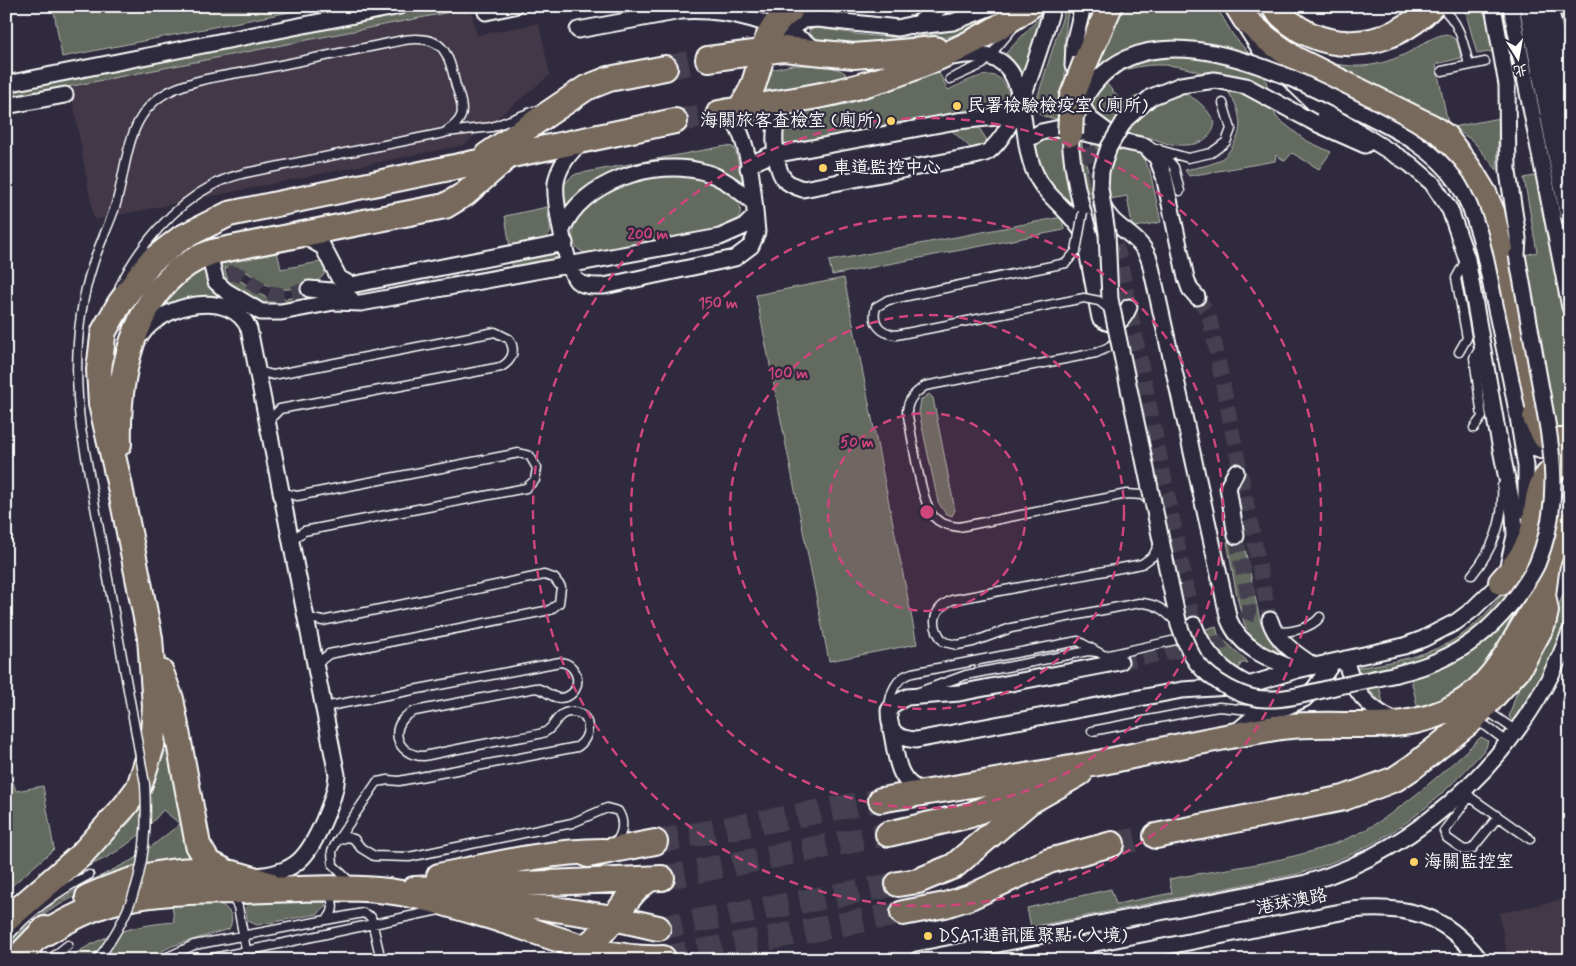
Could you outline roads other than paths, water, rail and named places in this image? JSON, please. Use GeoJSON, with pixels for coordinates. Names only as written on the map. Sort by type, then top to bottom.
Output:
{"type":"FeatureCollection","features":[{"type":"Feature","properties":{"kind":"main road"},"geometry":{"type":"LineString","coordinates":[[729,111],[798,100],[860,86],[927,62],[1002,25],[1030,6]]}},
{"type":"Feature","properties":{"kind":"main road"},"geometry":{"type":"LineString","coordinates":[[1070,134],[1072,97],[1079,63],[1098,6]]}},
{"type":"Feature","properties":{"kind":"main road"},"geometry":{"type":"LineString","coordinates":[[1079,63],[1110,6]]}},
{"type":"Feature","properties":{"kind":"main road"},"geometry":{"type":"LineString","coordinates":[[1273,6],[1297,30],[1316,38],[1344,44],[1372,41],[1392,35],[1432,6]]}},
{"type":"Feature","properties":{"kind":"main road"},"geometry":{"type":"LineString","coordinates":[[1237,7],[1266,38],[1295,59],[1416,117],[1445,136],[1476,178],[1492,212],[1536,420],[1545,437],[1562,442],[1570,442]]}},
{"type":"Feature","properties":{"kind":"main road"},"geometry":{"type":"LineString","coordinates":[[729,111],[756,84],[763,52],[787,19]]}},
{"type":"Feature","properties":{"kind":"main road"},"geometry":{"type":"LineString","coordinates":[[854,56],[939,49],[972,40]]}},
{"type":"Feature","properties":{"kind":"main road"},"geometry":{"type":"LineString","coordinates":[[708,59],[783,49],[854,56],[885,62],[927,62]]}},
{"type":"Feature","properties":{"kind":"main road"},"geometry":{"type":"LineString","coordinates":[[451,170],[495,151],[586,88],[609,79],[665,68]]}},
{"type":"Feature","properties":{"kind":"main road"},"geometry":{"type":"LineString","coordinates":[[224,873],[194,831],[170,699],[150,638],[120,482],[101,404],[99,370],[104,330],[120,303],[150,262],[165,249],[198,228],[229,214],[451,170],[586,139],[676,121]]}},
{"type":"Feature","properties":{"kind":"main road"},"geometry":{"type":"LineString","coordinates":[[120,482],[120,404],[128,354],[136,330],[152,301],[182,269],[195,259],[445,206],[465,194],[508,157]]}},
{"type":"Feature","properties":{"kind":"main road"},"geometry":{"type":"LineString","coordinates":[[229,214],[268,229],[302,235]]}},
{"type":"Feature","properties":{"kind":"main road"},"geometry":{"type":"LineString","coordinates":[[1505,575],[1522,557],[1531,538],[1540,487],[1551,471],[1570,462]]}},
{"type":"Feature","properties":{"kind":"main road"},"geometry":{"type":"LineString","coordinates":[[1156,836],[1344,798],[1395,779],[1413,767],[1472,720],[1519,668],[1538,636],[1545,618],[1543,595],[1547,564],[1563,530]]}},
{"type":"Feature","properties":{"kind":"main road"},"geometry":{"type":"LineString","coordinates":[[881,800],[1106,762],[1233,735],[1273,719],[1401,724],[1440,714],[1466,700],[1479,690],[1502,664],[1543,595]]}},
{"type":"Feature","properties":{"kind":"main road"},"geometry":{"type":"LineString","coordinates":[[6,920],[81,855],[126,806],[139,787],[152,746],[155,729],[150,638]]}},
{"type":"Feature","properties":{"kind":"main road"},"geometry":{"type":"LineString","coordinates":[[888,834],[970,815],[1052,779],[1106,762]]}},
{"type":"Feature","properties":{"kind":"main road"},"geometry":{"type":"LineString","coordinates":[[898,884],[924,878],[954,866],[1029,802],[1072,777],[1106,762]]}},
{"type":"Feature","properties":{"kind":"main road"},"geometry":{"type":"LineString","coordinates":[[473,886],[607,851],[655,842]]}},
{"type":"Feature","properties":{"kind":"main road"},"geometry":{"type":"LineString","coordinates":[[903,913],[945,905],[970,897],[1049,861],[1112,844]]}},
{"type":"Feature","properties":{"kind":"main road"},"geometry":{"type":"LineString","coordinates":[[372,890],[534,858],[585,851],[607,851]]}},
{"type":"Feature","properties":{"kind":"main road"},"geometry":{"type":"LineString","coordinates":[[15,960],[68,909],[108,888],[137,878],[166,872],[224,873],[270,884],[318,889],[372,890],[656,878],[632,892],[594,942],[597,953]]}},
{"type":"Feature","properties":{"kind":"main road"},"geometry":{"type":"LineString","coordinates":[[372,890],[423,898],[481,914],[597,953],[633,958],[663,958],[648,950],[633,938],[586,891],[564,882]]}},
{"type":"Feature","properties":{"kind":"main road"},"geometry":{"type":"LineString","coordinates":[[417,889],[614,918],[658,928]]}},
{"type":"Feature","properties":{"kind":"street"},"geometry":{"type":"LineString","coordinates":[[6,84],[400,6]]}},
{"type":"Feature","properties":{"kind":"street"},"geometry":{"type":"LineString","coordinates":[[486,12],[514,6]]}},
{"type":"Feature","properties":{"kind":"street"},"geometry":{"type":"LineString","coordinates":[[898,28],[918,23],[942,6]]}},
{"type":"Feature","properties":{"kind":"street"},"geometry":{"type":"LineString","coordinates":[[578,30],[681,11],[711,11],[744,17],[818,19],[898,28],[953,22],[994,6]]}},
{"type":"Feature","properties":{"kind":"street"},"geometry":{"type":"LineString","coordinates":[[798,100],[787,107],[774,128],[776,155],[782,176],[786,182],[802,189],[965,158],[987,152],[997,143],[1019,104],[1053,6]]}},
{"type":"Feature","properties":{"kind":"street"},"geometry":{"type":"LineString","coordinates":[[1079,63],[1074,43],[1083,6]]}},
{"type":"Feature","properties":{"kind":"street"},"geometry":{"type":"LineString","coordinates":[[1493,6],[1507,85],[1508,172],[1518,238],[1517,255]]}},
{"type":"Feature","properties":{"kind":"street"},"geometry":{"type":"LineString","coordinates":[[1511,6],[1570,306]]}},
{"type":"Feature","properties":{"kind":"street"},"geometry":{"type":"LineString","coordinates":[[1530,6],[1570,212]]}},
{"type":"Feature","properties":{"kind":"street"},"geometry":{"type":"LineString","coordinates":[[1547,6],[1570,120]]}},
{"type":"Feature","properties":{"kind":"street"},"geometry":{"type":"LineString","coordinates":[[1237,7],[1252,39],[1263,54],[1318,107],[1410,164],[1432,183],[1450,210],[1467,259],[1514,514],[1515,536],[1505,575]]}},
{"type":"Feature","properties":{"kind":"street"},"geometry":{"type":"LineString","coordinates":[[744,17],[766,16],[787,19],[821,52]]}},
{"type":"Feature","properties":{"kind":"street"},"geometry":{"type":"LineString","coordinates":[[891,729],[899,737],[916,740],[1182,690],[1248,685],[1297,670],[1404,646],[1440,631],[1472,610],[1505,575],[1521,540],[1528,488],[1521,430],[1486,258],[1476,222],[1457,182],[1443,164],[1406,136],[1270,68],[1218,48],[1179,42],[1141,47],[1126,53],[1099,75],[1085,95],[1070,134],[1073,169],[1083,212],[1110,299],[1160,543],[1189,626],[1192,656],[1205,671],[1238,692],[1266,699],[1409,672],[1429,666],[1463,649],[1499,618],[1527,582],[1536,565],[1550,521],[1554,500],[1552,451],[1517,255],[1503,208],[1490,182],[1468,154],[1445,136]]}},
{"type":"Feature","properties":{"kind":"street"},"geometry":{"type":"LineString","coordinates":[[927,62],[969,55],[990,57],[1009,69],[1017,83],[1019,104],[1032,164],[1040,184],[1057,205],[1078,223],[1084,235],[1100,318],[1115,324],[1124,320],[1129,307]]}},
{"type":"Feature","properties":{"kind":"street"},"geometry":{"type":"LineString","coordinates":[[1110,299],[1107,233],[1100,188],[1101,171],[1116,132],[1139,106],[1163,91],[1181,84],[1215,80],[1230,82],[1261,92],[1314,122],[1410,164]]}},
{"type":"Feature","properties":{"kind":"street"},"geometry":{"type":"LineString","coordinates":[[6,106],[65,95]]}},
{"type":"Feature","properties":{"kind":"street"},"geometry":{"type":"LineString","coordinates":[[1077,96],[1090,119],[1104,131],[1128,143]]}},
{"type":"Feature","properties":{"kind":"street"},"geometry":{"type":"LineString","coordinates":[[748,168],[759,160],[776,155],[957,121],[996,117],[1019,104]]}},
{"type":"Feature","properties":{"kind":"street"},"geometry":{"type":"LineString","coordinates":[[586,139],[572,151],[556,183],[570,266],[577,281],[593,286],[726,261],[742,255],[751,246],[757,232],[748,168],[739,130],[729,117],[729,111]]}},
{"type":"Feature","properties":{"kind":"street"},"geometry":{"type":"LineString","coordinates":[[1027,140],[1041,132],[1060,128],[1151,148],[1160,164],[1186,278],[1190,290],[1197,297]]}},
{"type":"Feature","properties":{"kind":"street"},"geometry":{"type":"LineString","coordinates":[[564,237],[567,218],[588,197],[618,180],[652,170],[678,168],[706,172],[732,186],[754,209]]}},
{"type":"Feature","properties":{"kind":"street"},"geometry":{"type":"LineString","coordinates":[[1101,203],[1110,219],[1145,247],[1150,262],[1229,620],[1242,641],[1259,654],[1297,670]]}},
{"type":"Feature","properties":{"kind":"street"},"geometry":{"type":"LineString","coordinates":[[229,214],[216,231],[213,277],[220,286],[265,313],[334,302],[361,303],[463,283],[478,283],[570,266],[730,234],[745,226],[754,209]]}},
{"type":"Feature","properties":{"kind":"street"},"geometry":{"type":"LineString","coordinates":[[302,235],[323,247],[329,254],[332,265],[343,281],[351,285],[492,258],[564,237]]}},
{"type":"Feature","properties":{"kind":"street"},"geometry":{"type":"LineString","coordinates":[[492,258],[499,266],[500,279]]}},
{"type":"Feature","properties":{"kind":"street"},"geometry":{"type":"LineString","coordinates":[[332,265],[329,278],[319,286],[309,289],[331,291],[361,303]]}},
{"type":"Feature","properties":{"kind":"street"},"geometry":{"type":"LineString","coordinates":[[128,354],[146,328],[162,314],[182,307],[209,305],[237,312],[246,322],[337,775],[336,790],[314,843],[307,854],[291,868],[274,874],[224,873]]}},
{"type":"Feature","properties":{"kind":"street"},"geometry":{"type":"LineString","coordinates":[[1521,430],[1529,442],[1541,451],[1548,452],[1570,442]]}},
{"type":"Feature","properties":{"kind":"street"},"geometry":{"type":"LineString","coordinates":[[1525,456],[1540,487]]}},
{"type":"Feature","properties":{"kind":"street"},"geometry":{"type":"LineString","coordinates":[[1236,472],[1228,487],[1236,536]]}},
{"type":"Feature","properties":{"kind":"street"},"geometry":{"type":"LineString","coordinates":[[1563,530],[1570,498]]}},
{"type":"Feature","properties":{"kind":"street"},"geometry":{"type":"LineString","coordinates":[[1271,624],[1294,652],[1314,666]]}},
{"type":"Feature","properties":{"kind":"street"},"geometry":{"type":"LineString","coordinates":[[1189,626],[1215,662],[1228,674],[1248,685]]}},
{"type":"Feature","properties":{"kind":"street"},"geometry":{"type":"LineString","coordinates":[[917,960],[1306,883],[1335,875],[1361,864],[1416,831],[1466,794],[1511,736],[1548,680],[1570,632]]}},
{"type":"Feature","properties":{"kind":"street"},"geometry":{"type":"LineString","coordinates":[[1273,719],[1286,707],[1304,699],[1339,660]]}},
{"type":"Feature","properties":{"kind":"street"},"geometry":{"type":"LineString","coordinates":[[1339,660],[1352,678],[1365,703],[1378,713],[1401,724]]}},
{"type":"Feature","properties":{"kind":"street"},"geometry":{"type":"LineString","coordinates":[[926,792],[911,786],[901,775],[889,710],[901,699],[911,696],[959,693],[1120,662]]}},
{"type":"Feature","properties":{"kind":"street","name":"港珠澳路"},"geometry":{"type":"LineString","coordinates":[[1097,960],[1351,910],[1377,908],[1417,912],[1437,921],[1456,933],[1480,960]]}},
{"type":"Feature","properties":{"kind":"lane"},"geometry":{"type":"LineString","coordinates":[[950,79],[982,64],[990,57],[1030,6]]}},
{"type":"Feature","properties":{"kind":"lane"},"geometry":{"type":"LineString","coordinates":[[1440,6],[1452,16],[1458,26],[1468,65]]}},
{"type":"Feature","properties":{"kind":"lane"},"geometry":{"type":"LineString","coordinates":[[98,960],[115,934],[135,890],[146,846],[146,808],[145,784],[80,429],[76,356],[85,290],[104,231],[115,206],[130,139],[140,117],[151,104],[168,92],[212,78],[404,40],[422,39],[431,40],[446,51],[461,105],[462,114],[459,120],[444,132]]}},
{"type":"Feature","properties":{"kind":"lane"},"geometry":{"type":"LineString","coordinates":[[1442,71],[1484,62]]}},
{"type":"Feature","properties":{"kind":"lane"},"geometry":{"type":"LineString","coordinates":[[104,330],[117,294],[138,255],[152,236],[182,207],[214,184],[245,173],[444,132],[498,125],[586,88]]}},
{"type":"Feature","properties":{"kind":"lane"},"geometry":{"type":"LineString","coordinates":[[1151,148],[1188,158],[1203,156],[1219,148],[1226,142],[1231,129],[1223,103]]}},
{"type":"Feature","properties":{"kind":"lane"},"geometry":{"type":"LineString","coordinates":[[1151,148],[1174,167],[1180,191]]}},
{"type":"Feature","properties":{"kind":"lane"},"geometry":{"type":"LineString","coordinates":[[1083,212],[1076,251],[1066,263],[888,300],[876,307],[874,314],[876,326],[885,333],[896,335],[1084,298],[1092,298],[1104,304],[1114,318]]}},
{"type":"Feature","properties":{"kind":"lane"},"geometry":{"type":"LineString","coordinates":[[1459,352],[1468,338],[1456,278],[1467,259]]}},
{"type":"Feature","properties":{"kind":"lane"},"geometry":{"type":"LineString","coordinates":[[255,363],[262,372],[273,375],[494,332],[509,339],[513,349],[510,360],[501,367],[280,409],[271,416],[268,427]]}},
{"type":"Feature","properties":{"kind":"lane"},"geometry":{"type":"LineString","coordinates":[[1118,338],[1109,347],[1096,353],[926,386],[918,391],[910,400],[907,411],[925,499],[933,516],[941,523],[958,527],[1134,493],[1142,495],[1153,504]]}},
{"type":"Feature","properties":{"kind":"lane"},"geometry":{"type":"LineString","coordinates":[[1474,428],[1482,418],[1483,408],[1474,358],[1483,342]]}},
{"type":"Feature","properties":{"kind":"lane"},"geometry":{"type":"LineString","coordinates":[[1472,574],[1489,552],[1503,509],[1500,446]]}},
{"type":"Feature","properties":{"kind":"lane"},"geometry":{"type":"LineString","coordinates":[[279,484],[286,493],[297,496],[519,453],[534,460],[538,470],[535,480],[526,488],[304,532],[295,538],[292,549]]}},
{"type":"Feature","properties":{"kind":"lane"},"geometry":{"type":"LineString","coordinates":[[911,696],[966,675],[1088,651],[1102,654],[1182,640],[1191,634],[1189,626],[1166,610],[1155,605],[1139,603],[1011,628],[957,646],[944,642],[934,622],[939,609],[952,600],[1142,564],[1152,556],[1160,543]]}},
{"type":"Feature","properties":{"kind":"lane"},"geometry":{"type":"LineString","coordinates":[[304,610],[311,618],[322,622],[544,575],[554,578],[561,587],[562,598],[550,610],[329,654],[320,661],[317,672]]}},
{"type":"Feature","properties":{"kind":"lane"},"geometry":{"type":"LineString","coordinates":[[1271,624],[1282,631],[1311,626],[1320,617]]}},
{"type":"Feature","properties":{"kind":"lane"},"geometry":{"type":"LineString","coordinates":[[889,710],[894,687],[908,674],[1070,641],[1085,643],[1102,654],[1120,662]]}},
{"type":"Feature","properties":{"kind":"lane"},"geometry":{"type":"LineString","coordinates":[[324,707],[560,662],[570,665],[577,673],[578,684],[572,694],[566,696],[555,697],[541,688],[535,688],[415,711],[402,719],[398,726],[399,742],[409,753],[424,756],[544,732],[560,716],[570,712],[581,715],[588,724],[589,730],[586,740],[577,747],[399,782],[388,780],[377,782],[337,840],[332,851],[333,865],[342,876],[372,890]]}},
{"type":"Feature","properties":{"kind":"lane"},"geometry":{"type":"LineString","coordinates":[[1490,702],[1490,710],[1493,715],[1511,736]]}},
{"type":"Feature","properties":{"kind":"lane"},"geometry":{"type":"LineString","coordinates":[[1092,731],[1200,710],[1220,708],[1273,719]]}},
{"type":"Feature","properties":{"kind":"lane"},"geometry":{"type":"LineString","coordinates":[[1472,720],[1511,736]]}},
{"type":"Feature","properties":{"kind":"lane"},"geometry":{"type":"LineString","coordinates":[[1498,816],[1472,849],[1464,850],[1446,838],[1444,831],[1466,794],[1498,816],[1530,840]]}},
{"type":"Feature","properties":{"kind":"lane"},"geometry":{"type":"LineString","coordinates":[[337,840],[346,837],[354,838],[361,848],[374,856],[408,857],[572,824],[606,808],[618,811],[623,824],[621,835],[607,851]]}},
{"type":"Feature","properties":{"kind":"lane"},"geometry":{"type":"LineString","coordinates":[[224,873],[235,900],[247,956]]}},
{"type":"Feature","properties":{"kind":"lane"},"geometry":{"type":"LineString","coordinates":[[6,939],[27,916],[89,875]]}},
{"type":"Feature","properties":{"kind":"lane"},"geometry":{"type":"LineString","coordinates":[[318,889],[330,896],[333,909],[330,917],[326,920]]}},
{"type":"Feature","properties":{"kind":"lane"},"geometry":{"type":"LineString","coordinates":[[207,959],[247,956],[446,909],[481,914]]}},
{"type":"Feature","properties":{"kind":"lane"},"geometry":{"type":"LineString","coordinates":[[161,960],[194,945],[363,913],[371,917],[381,960]]}},
{"type":"Feature","properties":{"kind":"lane"},"geometry":{"type":"LineString","coordinates":[[49,960],[68,945]]}},
{"type":"Feature","properties":{"kind":"tunnel"},"geometry":{"type":"LineString","coordinates":[[665,68],[708,59]]}},
{"type":"Feature","properties":{"kind":"tunnel"},"geometry":{"type":"LineString","coordinates":[[1078,102],[1098,189]]}},
{"type":"Feature","properties":{"kind":"tunnel"},"geometry":{"type":"LineString","coordinates":[[675,121],[719,113]]}},
{"type":"Feature","properties":{"kind":"tunnel"},"geometry":{"type":"LineString","coordinates":[[1108,223],[1119,255],[1194,625]]}},
{"type":"Feature","properties":{"kind":"tunnel"},"geometry":{"type":"LineString","coordinates":[[228,273],[240,275],[264,291],[275,294],[290,294],[309,289]]}},
{"type":"Feature","properties":{"kind":"tunnel"},"geometry":{"type":"LineString","coordinates":[[1197,297],[1208,312],[1210,320],[1270,620]]}},
{"type":"Feature","properties":{"kind":"tunnel"},"geometry":{"type":"LineString","coordinates":[[1120,662],[1223,642],[1239,631],[1248,616],[1249,602],[1236,536]]}},
{"type":"Feature","properties":{"kind":"tunnel"},"geometry":{"type":"LineString","coordinates":[[655,842],[881,800]]}},
{"type":"Feature","properties":{"kind":"tunnel"},"geometry":{"type":"LineString","coordinates":[[662,878],[888,834]]}},
{"type":"Feature","properties":{"kind":"tunnel"},"geometry":{"type":"LineString","coordinates":[[1112,844],[1156,836]]}},
{"type":"Feature","properties":{"kind":"tunnel"},"geometry":{"type":"LineString","coordinates":[[658,928],[898,884]]}},
{"type":"Feature","properties":{"kind":"tunnel"},"geometry":{"type":"LineString","coordinates":[[663,958],[903,913]]}},
{"type":"Feature","properties":{"kind":"place","name":"民署檢驗檢疫室 (廁所)"},"geometry":{"type":"Point","coordinates":[957,106]}},
{"type":"Feature","properties":{"kind":"place","name":"海關旅客查檢室 (廁所)"},"geometry":{"type":"Point","coordinates":[891,121]}},
{"type":"Feature","properties":{"kind":"place","name":"車道監控中心"},"geometry":{"type":"Point","coordinates":[823,168]}},
{"type":"Feature","properties":{"kind":"place","name":"海關監控室"},"geometry":{"type":"Point","coordinates":[1414,862]}},
{"type":"Feature","properties":{"kind":"place","name":"DSAT通訊匯聚點 (入境)"},"geometry":{"type":"Point","coordinates":[928,936]}}]}
